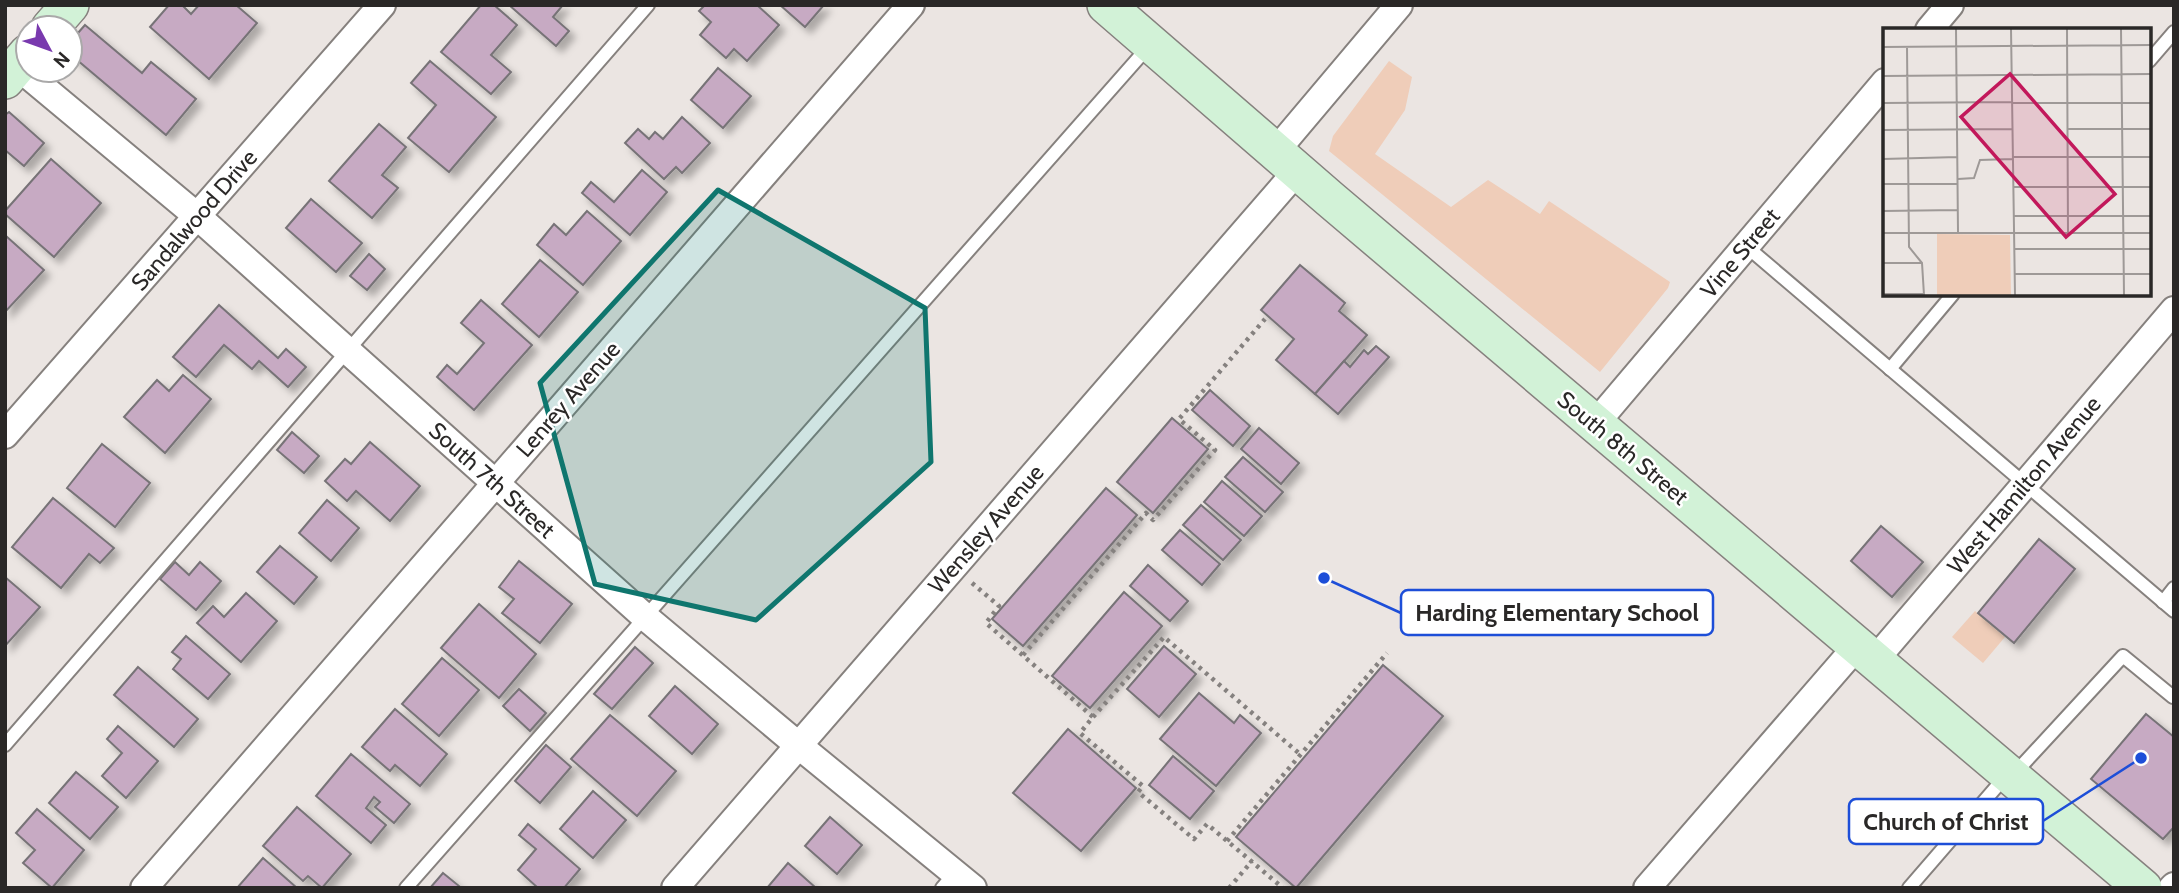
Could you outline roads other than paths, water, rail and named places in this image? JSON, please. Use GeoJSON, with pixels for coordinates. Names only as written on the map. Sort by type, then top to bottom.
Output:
{"type":"FeatureCollection","features":[{"type":"Feature","properties":{"kind":"street","name":"Sandalwood Drive"},"geometry":{"type":"LineString","coordinates":[[5,435],[382,5]]}},
{"type":"Feature","properties":{"kind":"street","name":"Lenrey Avenue"},"geometry":{"type":"LineString","coordinates":[[144,888],[911,5]]}},
{"type":"Feature","properties":{"kind":"street","name":"South 8th Street"},"geometry":{"type":"LineString","coordinates":[[1105,5],[2143,888]]}},
{"type":"Feature","properties":{"kind":"street","name":"Wensley Avenue"},"geometry":{"type":"LineString","coordinates":[[675,888],[953,567],[1286,161],[1399,5]]}},
{"type":"Feature","properties":{"kind":"street"},"geometry":{"type":"LineString","coordinates":[[1931,28],[1950,5]]}},
{"type":"Feature","properties":{"kind":"street","name":"South 7th Street"},"geometry":{"type":"LineString","coordinates":[[39,84],[197,216],[644,616],[957,883]]}},
{"type":"Feature","properties":{"kind":"street","name":"Vine Street"},"geometry":{"type":"LineString","coordinates":[[1595,424],[1883,84]]}},
{"type":"Feature","properties":{"kind":"street","name":"West Hamilton Avenue"},"geometry":{"type":"LineString","coordinates":[[1647,888],[2025,484],[2174,310]]}},
{"type":"Feature","properties":{"kind":"lane"},"geometry":{"type":"LineString","coordinates":[[5,745],[648,5]]}},
{"type":"Feature","properties":{"kind":"lane"},"geometry":{"type":"LineString","coordinates":[[2151,59],[2174,32]]}},
{"type":"Feature","properties":{"kind":"lane"},"geometry":{"type":"LineString","coordinates":[[406,888],[1151,44]]}},
{"type":"Feature","properties":{"kind":"lane"},"geometry":{"type":"LineString","coordinates":[[1746,246],[2174,611]]}},
{"type":"Feature","properties":{"kind":"lane"},"geometry":{"type":"LineString","coordinates":[[1890,369],[1951,296]]}},
{"type":"Feature","properties":{"kind":"lane"},"geometry":{"type":"LineString","coordinates":[[2163,601],[2174,588]]}},
{"type":"Feature","properties":{"kind":"lane"},"geometry":{"type":"LineString","coordinates":[[1909,888],[2010,775],[2123,656],[2173,697]]}},
{"type":"Feature","properties":{"kind":"place","name":"Harding Elementary School"},"geometry":{"type":"Point","coordinates":[1324,578]}},
{"type":"Feature","properties":{"kind":"place","name":"Church of Christ"},"geometry":{"type":"Point","coordinates":[2141,758]}}]}
